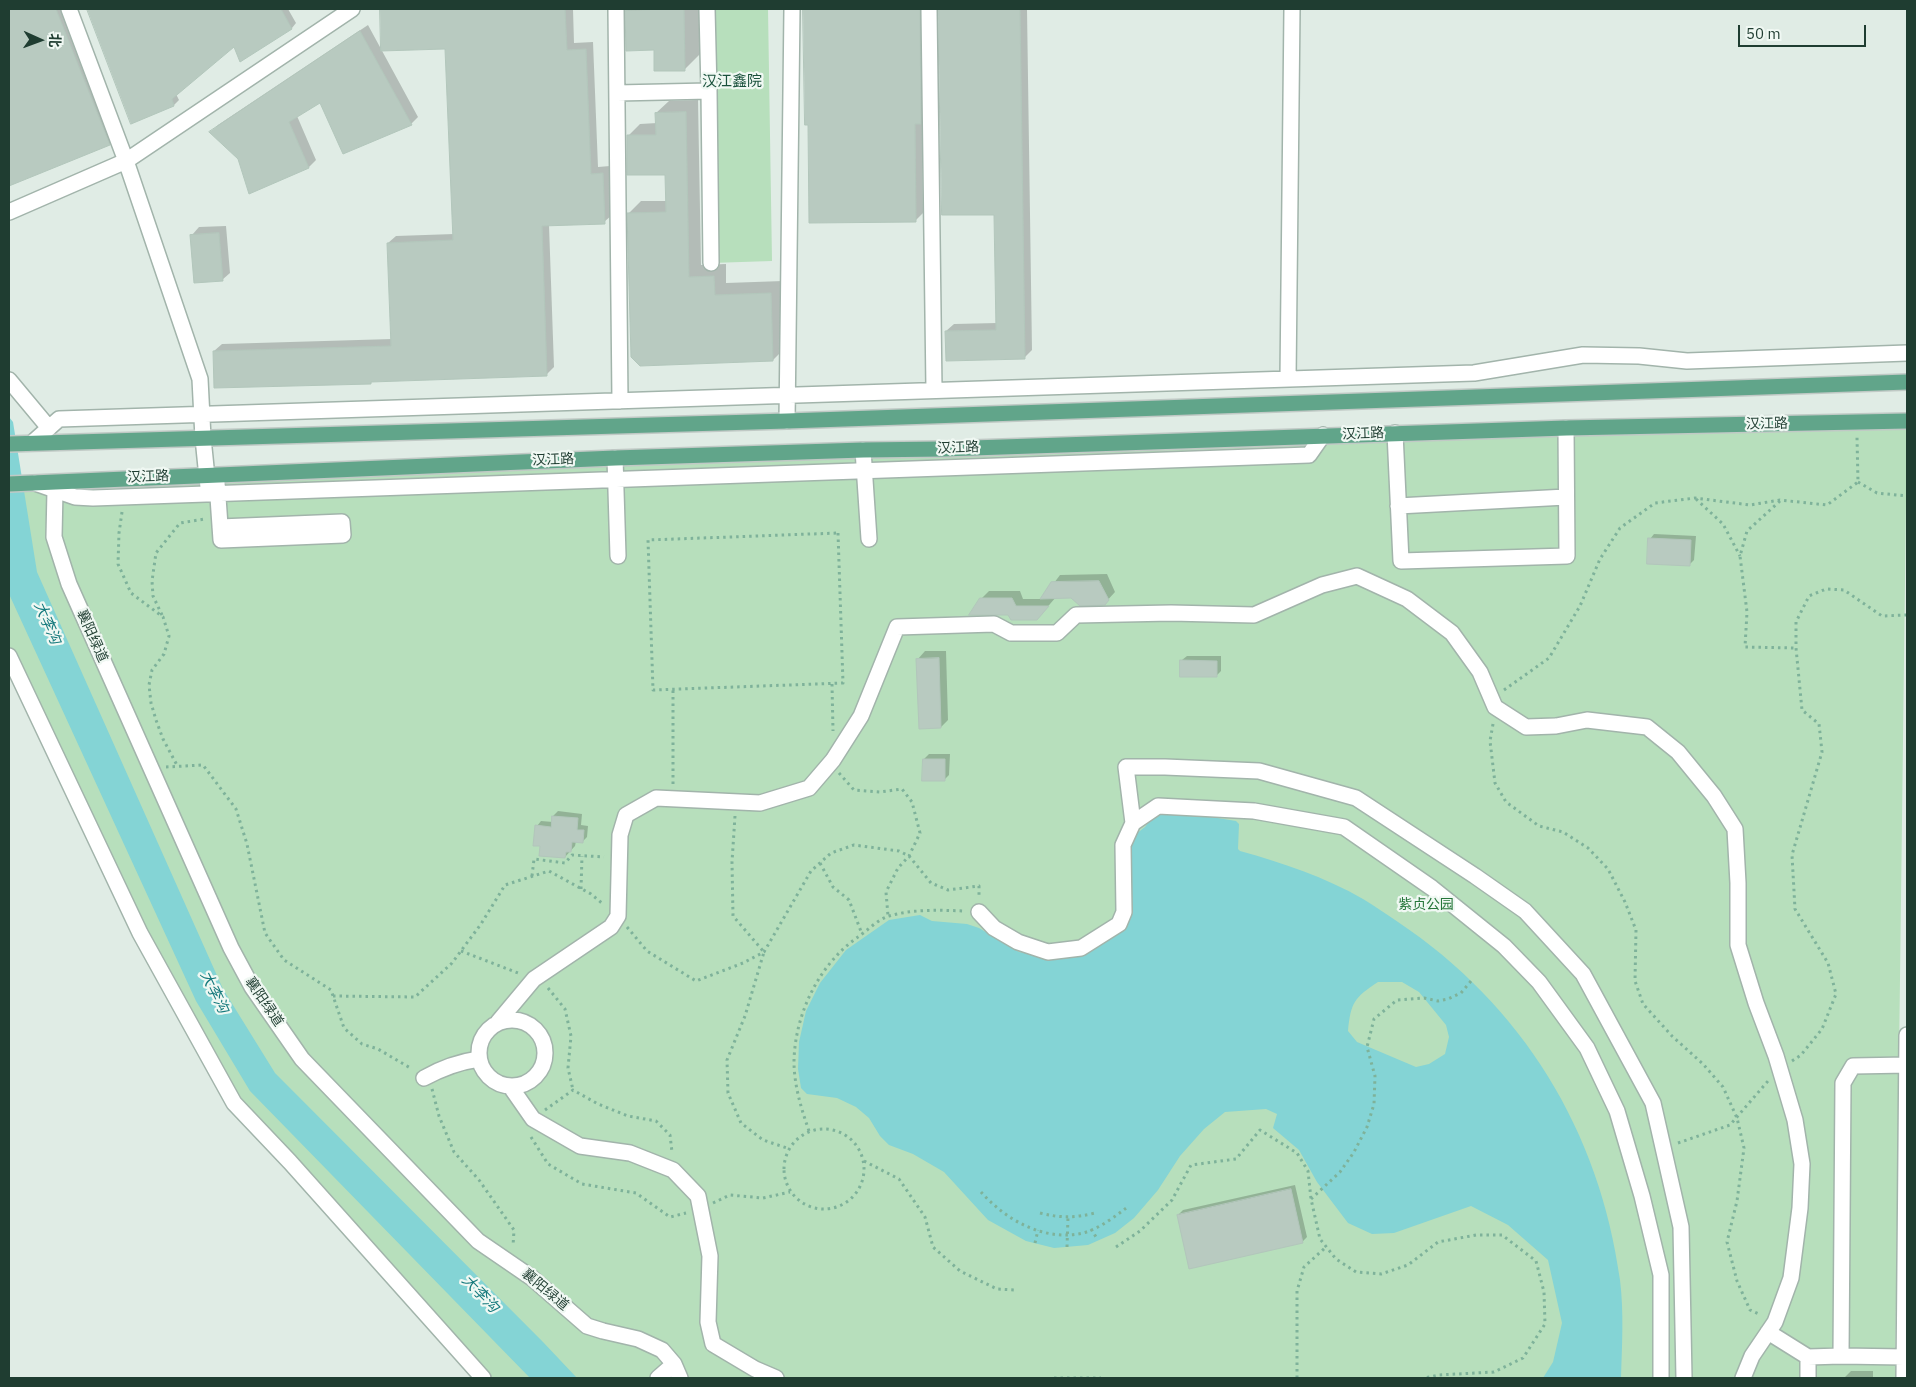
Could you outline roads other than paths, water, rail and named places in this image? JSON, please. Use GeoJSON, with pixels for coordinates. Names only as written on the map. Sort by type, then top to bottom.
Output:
{"type":"FeatureCollection","features":[{"type":"Feature","properties":{"kind":"main road"},"geometry":{"type":"LineString","coordinates":[[9,444],[788,421],[1907,382]]}},
{"type":"Feature","properties":{"kind":"main road","name":"汉江路"},"geometry":{"type":"LineString","coordinates":[[9,484],[615,458],[1566,428],[1907,421]]}},
{"type":"Feature","properties":{"kind":"street"},"geometry":{"type":"LineString","coordinates":[[69,9],[126,161],[200,379],[203,438],[212,474],[213,494],[221,540],[343,535],[342,522],[220,527]]}},
{"type":"Feature","properties":{"kind":"street"},"geometry":{"type":"LineString","coordinates":[[9,212],[126,161],[352,9]]}},
{"type":"Feature","properties":{"kind":"street"},"geometry":{"type":"LineString","coordinates":[[616,9],[620,400]]}},
{"type":"Feature","properties":{"kind":"street"},"geometry":{"type":"LineString","coordinates":[[708,9],[711,263]]}},
{"type":"Feature","properties":{"kind":"street"},"geometry":{"type":"LineString","coordinates":[[788,421],[792,9]]}},
{"type":"Feature","properties":{"kind":"street"},"geometry":{"type":"LineString","coordinates":[[929,9],[934,390]]}},
{"type":"Feature","properties":{"kind":"street"},"geometry":{"type":"LineString","coordinates":[[1288,379],[1292,9]]}},
{"type":"Feature","properties":{"kind":"street"},"geometry":{"type":"LineString","coordinates":[[617,93],[710,91]]}},
{"type":"Feature","properties":{"kind":"street"},"geometry":{"type":"LineString","coordinates":[[32,443],[59,419],[1474,373],[1583,355],[1639,356],[1687,361],[1907,353]]}},
{"type":"Feature","properties":{"kind":"street"},"geometry":{"type":"LineString","coordinates":[[9,380],[48,428]]}},
{"type":"Feature","properties":{"kind":"street"},"geometry":{"type":"LineString","coordinates":[[1395,433],[1401,561],[1567,556],[1566,428]]}},
{"type":"Feature","properties":{"kind":"street"},"geometry":{"type":"LineString","coordinates":[[35,483],[75,497],[124,497],[1309,455],[1322,435]]}},
{"type":"Feature","properties":{"kind":"street"},"geometry":{"type":"LineString","coordinates":[[863,450],[869,539]]}},
{"type":"Feature","properties":{"kind":"street"},"geometry":{"type":"LineString","coordinates":[[615,458],[618,556]]}},
{"type":"Feature","properties":{"kind":"street","name":"襄阳绿道"},"geometry":{"type":"LineString","coordinates":[[55,490],[54,537],[61,563],[151,768],[252,988],[302,1059],[478,1241],[532,1278],[587,1326],[638,1339],[662,1350],[674,1364],[680,1378]]}},
{"type":"Feature","properties":{"kind":"street"},"geometry":{"type":"LineString","coordinates":[[1398,506],[1566,497]]}},
{"type":"Feature","properties":{"kind":"street"},"geometry":{"type":"LineString","coordinates":[[498,1022],[514,1019],[530,1024],[538,1031],[545,1046],[544,1063],[539,1072],[531,1080],[521,1085],[510,1086],[500,1084],[490,1078],[483,1070],[479,1059],[482,1037],[489,1028],[498,1022],[534,979],[611,927],[618,916],[620,835],[626,815],[656,798],[760,803],[809,788],[833,760],[861,716],[897,627],[994,624],[1011,633],[1057,633],[1076,615],[1171,613],[1254,615],[1322,585],[1357,576],[1407,599],[1452,633],[1480,672],[1495,707],[1526,727],[1556,726],[1587,720],[1647,727],[1678,752],[1714,796],[1735,829],[1738,883],[1738,945],[1795,1120],[1802,1164],[1800,1208],[1791,1278],[1772,1327],[1752,1356],[1743,1378]]}},
{"type":"Feature","properties":{"kind":"street"},"geometry":{"type":"LineString","coordinates":[[9,656],[140,933],[234,1103],[290,1162],[483,1378]]}},
{"type":"Feature","properties":{"kind":"street"},"geometry":{"type":"LineString","coordinates":[[1133,823],[1126,767],[1259,771],[1356,798],[1525,911],[1583,974],[1653,1103],[1681,1227],[1684,1378]]}},
{"type":"Feature","properties":{"kind":"street"},"geometry":{"type":"LineString","coordinates":[[978,912],[994,928],[1018,942],[1048,952],[1081,948],[1119,924],[1123,918],[1123,845],[1133,823],[1158,806],[1254,812],[1344,827],[1432,888],[1504,946],[1539,982],[1587,1048],[1617,1111],[1642,1196],[1661,1275],[1661,1378]]}},
{"type":"Feature","properties":{"kind":"street"},"geometry":{"type":"LineString","coordinates":[[1904,1378],[1907,1035]]}},
{"type":"Feature","properties":{"kind":"street"},"geometry":{"type":"LineString","coordinates":[[424,1078],[458,1062],[479,1059]]}},
{"type":"Feature","properties":{"kind":"street"},"geometry":{"type":"LineString","coordinates":[[1841,1356],[1843,1083],[1852,1066],[1907,1065]]}},
{"type":"Feature","properties":{"kind":"street"},"geometry":{"type":"LineString","coordinates":[[510,1086],[533,1119],[580,1146],[630,1153],[673,1170],[698,1196],[710,1256],[708,1322],[713,1344],[755,1369],[776,1378]]}},
{"type":"Feature","properties":{"kind":"street"},"geometry":{"type":"LineString","coordinates":[[1772,1327],[1808,1357],[1904,1357]]}},
{"type":"Feature","properties":{"kind":"street"},"geometry":{"type":"LineString","coordinates":[[1808,1357],[1808,1378]]}},
{"type":"Feature","properties":{"kind":"street"},"geometry":{"type":"LineString","coordinates":[[658,1378],[674,1364]]}},
{"type":"Feature","properties":{"kind":"water","name":"大李沟"},"geometry":{"type":"Polygon","coordinates":[[[9,417],[13,422],[37,572],[223,989],[275,1073],[577,1378],[530,1378],[250,1091],[196,1001],[9,594],[9,417]]]}},
{"type":"Feature","properties":{"kind":"water"},"geometry":{"type":"Polygon","coordinates":[[[1168,810],[1236,821],[1239,824],[1238,849],[1240,851],[1319,877],[1349,891],[1376,907],[1442,955],[1482,992],[1517,1032],[1548,1076],[1574,1123],[1594,1173],[1610,1225],[1621,1292],[1621,1378],[1543,1378],[1553,1362],[1562,1323],[1548,1260],[1508,1225],[1471,1206],[1394,1233],[1372,1234],[1348,1223],[1317,1182],[1299,1150],[1273,1128],[1277,1114],[1266,1109],[1225,1112],[1204,1129],[1180,1156],[1158,1190],[1134,1218],[1115,1233],[1088,1245],[1054,1248],[1026,1241],[988,1220],[944,1172],[913,1154],[889,1145],[880,1136],[869,1118],[856,1107],[837,1098],[807,1094],[801,1088],[798,1069],[799,1042],[806,1011],[820,983],[846,950],[889,920],[920,915],[932,921],[967,924],[979,928],[1019,952],[1052,958],[1123,928],[1127,841],[1145,827],[1155,814],[1168,810]],[[1378,982],[1364,992],[1352,1007],[1348,1031],[1357,1042],[1416,1067],[1429,1064],[1445,1054],[1449,1037],[1446,1025],[1419,992],[1402,982],[1378,982]]]}},
{"type":"Feature","properties":{"kind":"district","name":"汉江鑫院"},"geometry":{"type":"Point","coordinates":[732,82]}},
{"type":"Feature","properties":{"kind":"park label","name":"紫贞公园"},"geometry":{"type":"Point","coordinates":[1426,905]}}]}
